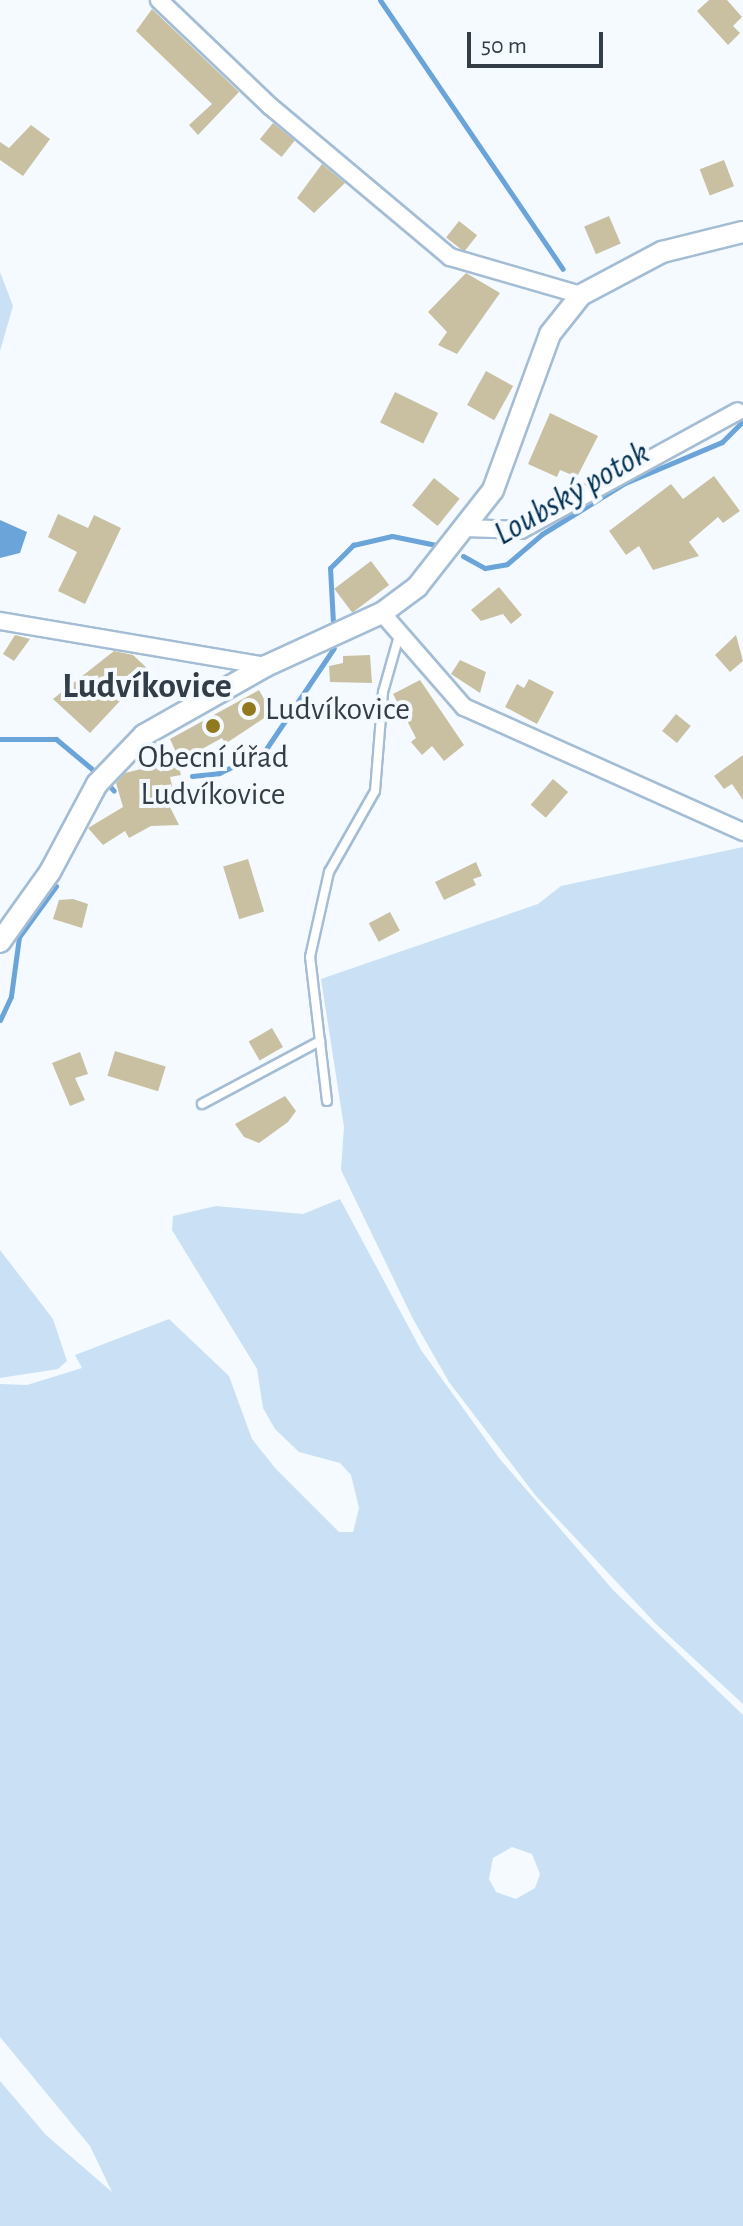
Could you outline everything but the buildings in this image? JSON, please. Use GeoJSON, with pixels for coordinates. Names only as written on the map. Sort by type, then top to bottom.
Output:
{"type":"FeatureCollection","features":[{"type":"Feature","properties":{"kind":"street"},"geometry":{"type":"LineString","coordinates":[[159,0],[270,106],[450,257],[581,295]]}},
{"type":"Feature","properties":{"kind":"street"},"geometry":{"type":"LineString","coordinates":[[0,942],[50,872],[102,778],[177,713],[266,666],[382,613],[417,587],[493,490],[550,334],[581,295],[662,252],[743,232]]}},
{"type":"Feature","properties":{"kind":"street"},"geometry":{"type":"LineString","coordinates":[[466,528],[521,530],[738,411]]}},
{"type":"Feature","properties":{"kind":"street"},"geometry":{"type":"LineString","coordinates":[[382,613],[464,707],[736,829],[743,814]]}},
{"type":"Feature","properties":{"kind":"street"},"geometry":{"type":"LineString","coordinates":[[0,621],[266,666]]}},
{"type":"Feature","properties":{"kind":"lane"},"geometry":{"type":"LineString","coordinates":[[327,1101],[310,957],[329,872],[375,791],[383,692],[399,636]]}},
{"type":"Feature","properties":{"kind":"lane"},"geometry":{"type":"LineString","coordinates":[[202,1104],[320,1041]]}},
{"type":"Feature","properties":{"kind":"shaded area"},"geometry":{"type":"Polygon","coordinates":[[[0,272],[13,306],[0,351],[0,272]]]}},
{"type":"Feature","properties":{"kind":"shaded area"},"geometry":{"type":"Polygon","coordinates":[[[743,847],[743,1704],[656,1624],[536,1496],[449,1382],[413,1319],[341,1170],[344,1127],[321,979],[538,904],[561,886],[743,847]]]}},
{"type":"Feature","properties":{"kind":"shaded area"},"geometry":{"type":"Polygon","coordinates":[[[340,1199],[421,1350],[499,1458],[614,1591],[743,1715],[743,2226],[0,2226],[0,2081],[46,2135],[112,2192],[90,2146],[0,2037],[0,1384],[27,1385],[82,1368],[75,1355],[169,1319],[229,1376],[252,1439],[276,1469],[339,1532],[353,1532],[359,1508],[351,1475],[340,1463],[299,1452],[275,1429],[263,1408],[257,1369],[172,1230],[173,1216],[216,1206],[303,1214],[340,1199]],[[512,1847],[493,1858],[489,1879],[496,1892],[516,1899],[535,1888],[540,1874],[532,1854],[512,1847]]]}},
{"type":"Feature","properties":{"kind":"shaded area"},"geometry":{"type":"Polygon","coordinates":[[[0,1250],[53,1319],[67,1361],[58,1369],[0,1378],[0,1250]]]}},
{"type":"Feature","properties":{"kind":"water"},"geometry":{"type":"Polygon","coordinates":[[[0,520],[27,532],[20,553],[0,558],[0,520]]]}},
{"type":"Feature","properties":{"kind":"waterway"},"geometry":{"type":"LineString","coordinates":[[380,0],[563,269]]}},
{"type":"Feature","properties":{"kind":"waterway","name":"Loubský potok"},"geometry":{"type":"LineString","coordinates":[[463,556],[485,568],[507,564],[542,534],[625,483],[722,442],[743,421]]}},
{"type":"Feature","properties":{"kind":"waterway","name":"Loubský potok"},"geometry":{"type":"LineString","coordinates":[[333,623],[330,568],[353,545],[392,536],[436,545]]}},
{"type":"Feature","properties":{"kind":"waterway","name":"Loubský potok"},"geometry":{"type":"LineString","coordinates":[[192,776],[219,773],[264,752],[334,648]]}},
{"type":"Feature","properties":{"kind":"waterway","name":"Loubský potok"},"geometry":{"type":"LineString","coordinates":[[0,739],[56,739],[98,774]]}},
{"type":"Feature","properties":{"kind":"waterway","name":"Loubský potok"},"geometry":{"type":"LineString","coordinates":[[105,781],[114,791]]}},
{"type":"Feature","properties":{"kind":"waterway"},"geometry":{"type":"LineString","coordinates":[[0,1020],[11,996],[19,937],[56,886]]}},
{"type":"Feature","properties":{"kind":"place","name":"Ludvíkovice"},"geometry":{"type":"Point","coordinates":[249,709]}},
{"type":"Feature","properties":{"kind":"place","name":"Obecní úřad Ludvíkovice"},"geometry":{"type":"Point","coordinates":[213,726]}},
{"type":"Feature","properties":{"kind":"district","name":"Ludvíkovice"},"geometry":{"type":"Point","coordinates":[147,687]}}]}
